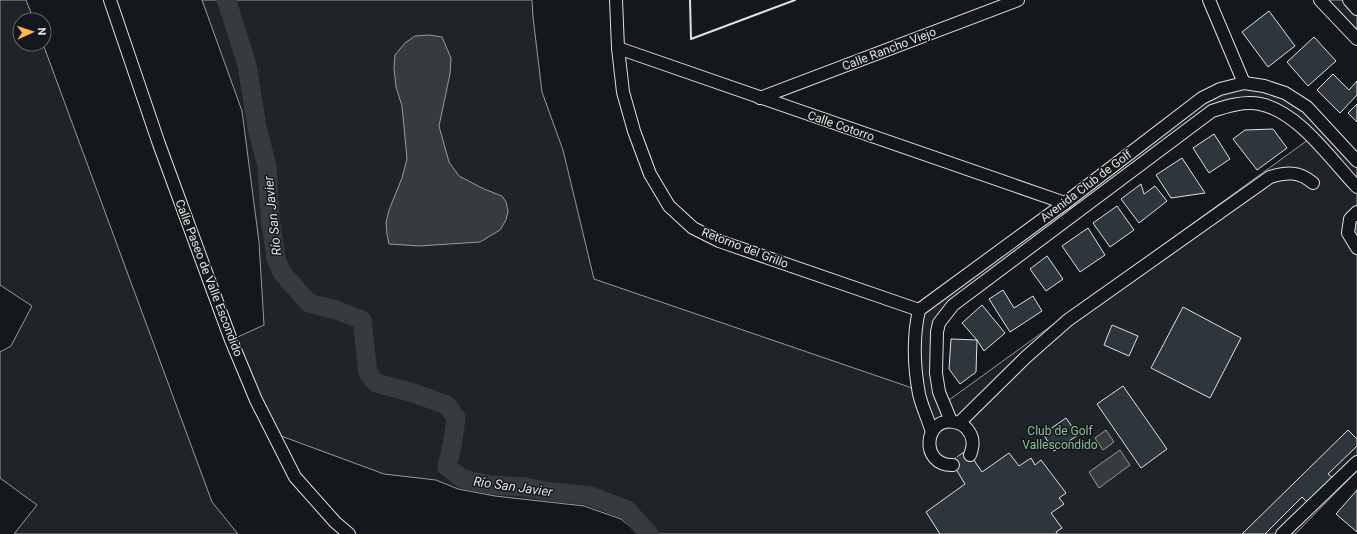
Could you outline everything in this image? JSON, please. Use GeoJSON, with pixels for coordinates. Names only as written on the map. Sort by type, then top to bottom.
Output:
{"type":"FeatureCollection","features":[{"type":"Feature","properties":{"kind":"street","name":"Calle Paseo de Valle Escondido"},"geometry":{"type":"LineString","coordinates":[[110,0],[161,151],[231,340],[256,400],[295,477],[335,522],[349,534]]}},
{"type":"Feature","properties":{"kind":"street","name":"Retorno del Grillo"},"geometry":{"type":"LineString","coordinates":[[616,0],[618,48],[623,92],[634,131],[650,174],[669,206],[693,228],[719,241],[945,315]]}},
{"type":"Feature","properties":{"kind":"street","name":"Calle Rancho Viejo"},"geometry":{"type":"LineString","coordinates":[[760,98],[1018,0]]}},
{"type":"Feature","properties":{"kind":"street"},"geometry":{"type":"LineString","coordinates":[[1209,0],[1244,83]]}},
{"type":"Feature","properties":{"kind":"street"},"geometry":{"type":"LineString","coordinates":[[1320,0],[1357,39]]}},
{"type":"Feature","properties":{"kind":"street"},"geometry":{"type":"LineString","coordinates":[[1349,0],[1357,9]]}},
{"type":"Feature","properties":{"kind":"street","name":"Calle Cotorro"},"geometry":{"type":"LineString","coordinates":[[618,48],[1065,203]]}},
{"type":"Feature","properties":{"kind":"street","name":"Avenida Club de Golf"},"geometry":{"type":"LineString","coordinates":[[923,307],[1065,203],[1202,98],[1220,89],[1244,83],[1264,86],[1285,93],[1307,107],[1357,161]]}},
{"type":"Feature","properties":{"kind":"street"},"geometry":{"type":"LineString","coordinates":[[1202,98],[1212,111]]}},
{"type":"Feature","properties":{"kind":"street","name":"Avenida Club de Golf"},"geometry":{"type":"LineString","coordinates":[[970,455],[973,447],[973,440],[970,432],[966,426],[955,422],[939,392],[936,373],[937,332],[939,322],[953,305],[1212,111],[1230,105],[1249,103],[1261,104],[1284,114],[1306,131],[1356,183]]}},
{"type":"Feature","properties":{"kind":"street"},"geometry":{"type":"LineString","coordinates":[[954,465],[944,464],[937,460],[932,454],[930,439],[932,432],[940,424],[955,422],[1068,320],[1270,177],[1283,173],[1295,174],[1305,176],[1313,183]]}},
{"type":"Feature","properties":{"kind":"street"},"geometry":{"type":"LineString","coordinates":[[1357,212],[1350,219],[1348,233],[1354,246],[1357,248]]}},
{"type":"Feature","properties":{"kind":"street"},"geometry":{"type":"LineString","coordinates":[[923,307],[916,331],[916,371],[920,395],[932,432]]}},
{"type":"Feature","properties":{"kind":"street"},"geometry":{"type":"LineString","coordinates":[[916,331],[937,332]]}},
{"type":"Feature","properties":{"kind":"street"},"geometry":{"type":"LineString","coordinates":[[1282,534],[1357,462]]}},
{"type":"Feature","properties":{"kind":"green space"},"geometry":{"type":"Polygon","coordinates":[[[0,0],[26,0],[31,12],[12,12],[12,52],[46,52],[212,502],[238,534],[14,534],[37,505],[0,478],[0,352],[11,346],[32,306],[0,285],[0,0]]]}},
{"type":"Feature","properties":{"kind":"green space","name":"Club de Golf Vallescondido"},"geometry":{"type":"Polygon","coordinates":[[[202,0],[532,0],[542,92],[563,150],[594,279],[918,390],[919,310],[1202,98],[1244,83],[1285,93],[1357,161],[1357,471],[1295,534],[639,534],[621,519],[584,506],[495,496],[458,489],[436,480],[384,474],[273,433],[231,340],[264,325],[259,242],[242,111],[202,0]],[[1230,105],[939,323],[941,397],[949,400],[1312,137],[1284,114],[1230,105]]]}},
{"type":"Feature","properties":{"kind":"green space"},"geometry":{"type":"Polygon","coordinates":[[[1320,0],[1357,0],[1357,39],[1320,0]]]}},
{"type":"Feature","properties":{"kind":"shaded area"},"geometry":{"type":"Polygon","coordinates":[[[429,35],[442,37],[451,58],[450,74],[439,126],[449,162],[459,176],[484,189],[502,196],[506,202],[508,211],[506,220],[500,230],[480,242],[419,246],[389,244],[386,223],[389,210],[402,178],[407,159],[402,106],[396,87],[394,68],[395,55],[405,43],[415,36],[429,35]]]}},
{"type":"Feature","properties":{"kind":"shaded area"},"geometry":{"type":"Polygon","coordinates":[[[1106,430],[1114,442],[1103,450],[1095,438],[1106,430]]]}},
{"type":"Feature","properties":{"kind":"shaded area"},"geometry":{"type":"Polygon","coordinates":[[[1120,450],[1130,465],[1099,488],[1089,472],[1120,450]]]}},
{"type":"Feature","properties":{"kind":"building"},"geometry":{"type":"Polygon","coordinates":[[[1269,11],[1295,46],[1268,67],[1242,32],[1269,11]]]}},
{"type":"Feature","properties":{"kind":"building"},"geometry":{"type":"Polygon","coordinates":[[[1314,37],[1336,61],[1308,86],[1287,62],[1314,37]]]}},
{"type":"Feature","properties":{"kind":"building"},"geometry":{"type":"Polygon","coordinates":[[[1333,74],[1349,90],[1357,81],[1357,95],[1340,113],[1317,90],[1333,74]]]}},
{"type":"Feature","properties":{"kind":"building"},"geometry":{"type":"Polygon","coordinates":[[[1357,104],[1357,122],[1348,113],[1357,104]]]}},
{"type":"Feature","properties":{"kind":"building"},"geometry":{"type":"Polygon","coordinates":[[[1273,129],[1287,148],[1257,170],[1233,139],[1245,130],[1273,129]]]}},
{"type":"Feature","properties":{"kind":"building"},"geometry":{"type":"Polygon","coordinates":[[[1214,134],[1230,159],[1209,173],[1193,148],[1214,134]]]}},
{"type":"Feature","properties":{"kind":"building"},"geometry":{"type":"Polygon","coordinates":[[[1182,158],[1205,193],[1171,198],[1156,175],[1182,158]]]}},
{"type":"Feature","properties":{"kind":"building"},"geometry":{"type":"Polygon","coordinates":[[[1141,184],[1144,194],[1155,186],[1167,201],[1139,223],[1121,199],[1141,184]]]}},
{"type":"Feature","properties":{"kind":"building"},"geometry":{"type":"Polygon","coordinates":[[[1117,206],[1134,230],[1110,247],[1093,223],[1117,206]]]}},
{"type":"Feature","properties":{"kind":"building"},"geometry":{"type":"Polygon","coordinates":[[[1088,228],[1105,255],[1080,272],[1062,246],[1088,228]]]}},
{"type":"Feature","properties":{"kind":"building"},"geometry":{"type":"Polygon","coordinates":[[[1047,256],[1063,279],[1046,291],[1030,269],[1047,256]]]}},
{"type":"Feature","properties":{"kind":"building"},"geometry":{"type":"Polygon","coordinates":[[[1003,290],[1014,308],[1033,296],[1042,311],[1010,332],[989,299],[1003,290]]]}},
{"type":"Feature","properties":{"kind":"building"},"geometry":{"type":"Polygon","coordinates":[[[982,305],[1005,333],[984,351],[977,340],[962,323],[982,305]]]}},
{"type":"Feature","properties":{"kind":"building"},"geometry":{"type":"Polygon","coordinates":[[[1183,307],[1241,338],[1210,398],[1151,368],[1183,307]]]}},
{"type":"Feature","properties":{"kind":"building"},"geometry":{"type":"Polygon","coordinates":[[[1112,325],[1138,336],[1129,356],[1104,345],[1112,325]]]}},
{"type":"Feature","properties":{"kind":"building"},"geometry":{"type":"Polygon","coordinates":[[[951,339],[977,340],[976,372],[960,384],[949,369],[951,339]]]}},
{"type":"Feature","properties":{"kind":"building"},"geometry":{"type":"Polygon","coordinates":[[[1123,386],[1167,449],[1141,468],[1097,404],[1123,386]]]}},
{"type":"Feature","properties":{"kind":"building"},"geometry":{"type":"Polygon","coordinates":[[[1066,418],[1078,435],[1054,451],[1043,434],[1066,418]]]}},
{"type":"Feature","properties":{"kind":"building"},"geometry":{"type":"Polygon","coordinates":[[[1348,430],[1357,439],[1357,446],[1328,474],[1334,479],[1309,504],[1302,497],[1265,534],[1242,534],[1348,430]]]}},
{"type":"Feature","properties":{"kind":"building"},"geometry":{"type":"Polygon","coordinates":[[[967,450],[982,472],[1009,453],[1019,466],[1031,458],[1035,465],[1041,460],[1066,493],[1059,498],[1064,504],[1051,513],[1062,528],[1056,532],[1057,534],[940,534],[926,512],[965,484],[951,461],[967,450]]]}},
{"type":"Feature","properties":{"kind":"building"},"geometry":{"type":"Polygon","coordinates":[[[1357,490],[1357,532],[1336,514],[1357,490]]]}},
{"type":"Feature","properties":{"kind":"waterway","name":"Río San Javier"},"geometry":{"type":"LineString","coordinates":[[226,0],[247,65],[257,127],[267,166],[270,218],[276,259],[283,274],[309,303],[336,310],[362,320],[368,373],[376,383],[410,392],[447,405],[456,418],[447,467],[463,479],[492,485],[525,487],[545,491],[590,496],[627,510],[649,534]]}},
{"type":"Feature","properties":{"kind":"tunnel"},"geometry":{"type":"LineString","coordinates":[[953,465],[965,460],[970,455]]}},
{"type":"Feature","properties":{"kind":"wall"},"geometry":{"type":"LineString","coordinates":[[690,0],[691,39],[795,0]]}}]}
